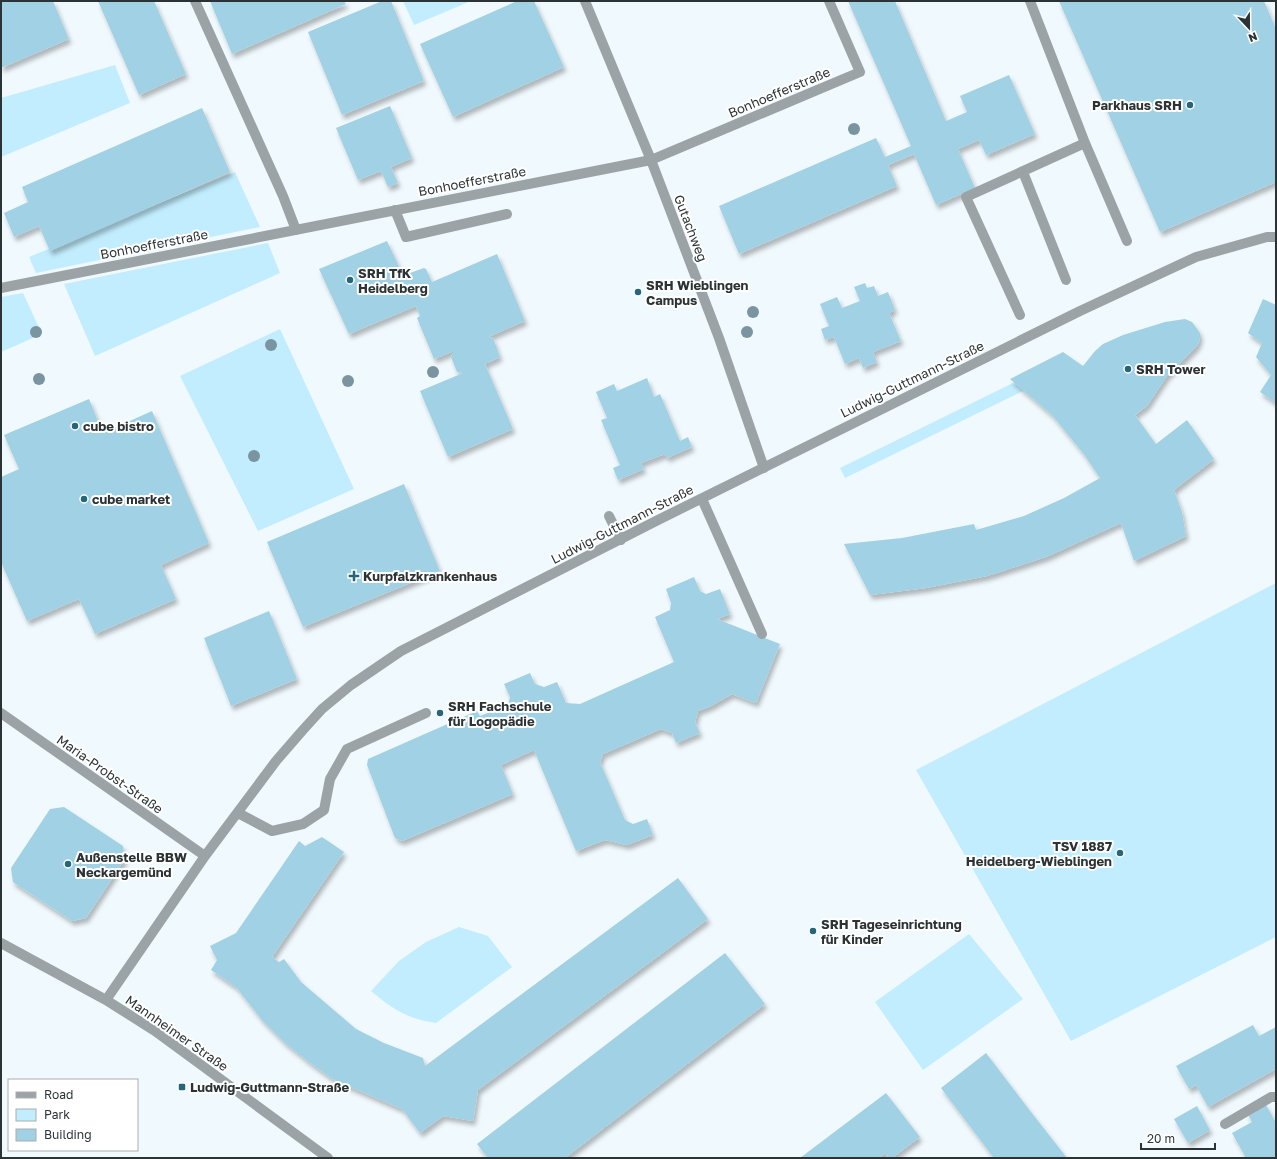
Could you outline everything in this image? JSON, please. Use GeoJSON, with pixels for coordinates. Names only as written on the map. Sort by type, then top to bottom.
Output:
{"type":"FeatureCollection","features":[{"type":"Feature","properties":{"kind":"street"},"geometry":{"type":"LineString","coordinates":[[195,1],[296,230]]}},
{"type":"Feature","properties":{"kind":"street","name":"Gutachweg"},"geometry":{"type":"LineString","coordinates":[[585,1],[651,160],[719,338],[764,468]]}},
{"type":"Feature","properties":{"kind":"street","name":"Bonhoefferstraße"},"geometry":{"type":"LineString","coordinates":[[1,288],[651,160],[860,72],[829,1]]}},
{"type":"Feature","properties":{"kind":"street"},"geometry":{"type":"LineString","coordinates":[[1030,1],[1085,143],[1127,241]]}},
{"type":"Feature","properties":{"kind":"street"},"geometry":{"type":"LineString","coordinates":[[1020,314],[966,197],[1085,143]]}},
{"type":"Feature","properties":{"kind":"street"},"geometry":{"type":"LineString","coordinates":[[1023,172],[1066,280]]}},
{"type":"Feature","properties":{"kind":"street"},"geometry":{"type":"LineString","coordinates":[[395,210],[406,237],[507,214]]}},
{"type":"Feature","properties":{"kind":"street","name":"Ludwig-Guttmann-Straße"},"geometry":{"type":"LineString","coordinates":[[106,1000],[205,856],[276,761],[322,710],[380,664],[401,651],[938,380],[1196,257],[1267,237],[1276,237]]}},
{"type":"Feature","properties":{"kind":"street"},"geometry":{"type":"LineString","coordinates":[[702,498],[762,634]]}},
{"type":"Feature","properties":{"kind":"street"},"geometry":{"type":"LineString","coordinates":[[609,516],[621,540]]}},
{"type":"Feature","properties":{"kind":"street","name":"Maria-Probst-Straße"},"geometry":{"type":"LineString","coordinates":[[1,713],[205,856]]}},
{"type":"Feature","properties":{"kind":"street"},"geometry":{"type":"LineString","coordinates":[[238,813],[272,831],[303,824],[324,810],[330,779],[347,749],[426,713]]}},
{"type":"Feature","properties":{"kind":"street","name":"Mannheimer Straße"},"geometry":{"type":"LineString","coordinates":[[1,943],[106,1000],[155,1031],[328,1158]]}},
{"type":"Feature","properties":{"kind":"street"},"geometry":{"type":"LineString","coordinates":[[1224,1124],[1271,1097],[1276,1096]]}},
{"type":"Feature","properties":{"kind":"green space"},"geometry":{"type":"Polygon","coordinates":[[[403,1],[471,1],[414,25],[403,1]]]}},
{"type":"Feature","properties":{"kind":"green space"},"geometry":{"type":"Polygon","coordinates":[[[115,65],[130,103],[1,157],[1,98],[115,65]]]}},
{"type":"Feature","properties":{"kind":"green space"},"geometry":{"type":"Polygon","coordinates":[[[235,172],[260,227],[36,273],[29,257],[235,172]]]}},
{"type":"Feature","properties":{"kind":"green space"},"geometry":{"type":"Polygon","coordinates":[[[268,243],[280,273],[95,356],[64,284],[268,243]]]}},
{"type":"Feature","properties":{"kind":"green space"},"geometry":{"type":"Polygon","coordinates":[[[23,293],[42,334],[1,352],[1,297],[23,293]]]}},
{"type":"Feature","properties":{"kind":"green space"},"geometry":{"type":"Polygon","coordinates":[[[280,329],[354,489],[258,531],[180,376],[280,329]]]}},
{"type":"Feature","properties":{"kind":"green space"},"geometry":{"type":"Polygon","coordinates":[[[1015,382],[1025,390],[845,478],[840,468],[1015,382]]]}},
{"type":"Feature","properties":{"kind":"green space","name":"TSV 1887 Heidelberg-Wieblingen"},"geometry":{"type":"Polygon","coordinates":[[[1276,583],[1276,937],[1071,1041],[916,770],[1276,583]]]}},
{"type":"Feature","properties":{"kind":"green space"},"geometry":{"type":"Polygon","coordinates":[[[459,927],[488,936],[512,967],[436,1023],[409,1016],[393,1008],[371,991],[399,961],[426,942],[459,927]]]}},
{"type":"Feature","properties":{"kind":"green space"},"geometry":{"type":"Polygon","coordinates":[[[969,934],[1023,999],[923,1070],[875,1002],[969,934]]]}},
{"type":"Feature","properties":{"kind":"building"},"geometry":{"type":"Polygon","coordinates":[[[1,1],[53,1],[69,39],[1,68],[1,1]]]}},
{"type":"Feature","properties":{"kind":"building"},"geometry":{"type":"Polygon","coordinates":[[[98,1],[154,1],[186,74],[139,95],[98,1]]]}},
{"type":"Feature","properties":{"kind":"building"},"geometry":{"type":"Polygon","coordinates":[[[210,1],[344,1],[346,4],[232,54],[210,1]]]}},
{"type":"Feature","properties":{"kind":"building"},"geometry":{"type":"Polygon","coordinates":[[[382,1],[391,1],[424,81],[342,115],[308,32],[382,1]]]}},
{"type":"Feature","properties":{"kind":"building"},"geometry":{"type":"Polygon","coordinates":[[[517,1],[534,1],[564,67],[453,117],[420,44],[517,1]]]}},
{"type":"Feature","properties":{"kind":"building"},"geometry":{"type":"Polygon","coordinates":[[[848,1],[895,1],[946,121],[967,112],[960,96],[1009,75],[1035,134],[986,155],[979,140],[958,149],[975,188],[936,205],[914,154],[888,165],[897,186],[739,254],[719,206],[876,138],[885,157],[911,146],[848,1]]]}},
{"type":"Feature","properties":{"kind":"building","name":"Parkhaus SRH"},"geometry":{"type":"Polygon","coordinates":[[[1059,1],[1264,1],[1276,29],[1276,182],[1160,232],[1059,1]]]}},
{"type":"Feature","properties":{"kind":"building"},"geometry":{"type":"Polygon","coordinates":[[[390,106],[412,158],[391,167],[398,183],[388,187],[381,171],[358,180],[336,128],[390,106]]]}},
{"type":"Feature","properties":{"kind":"building"},"geometry":{"type":"Polygon","coordinates":[[[202,108],[230,172],[50,251],[39,226],[14,237],[4,213],[28,202],[22,187],[202,108]]]}},
{"type":"Feature","properties":{"kind":"building"},"geometry":{"type":"Polygon","coordinates":[[[387,241],[405,279],[407,274],[424,268],[426,269],[432,282],[497,254],[525,321],[488,337],[493,338],[500,357],[485,364],[513,429],[448,457],[420,391],[463,373],[457,372],[451,357],[454,351],[434,359],[417,318],[420,316],[416,306],[349,334],[319,269],[387,241]]]}},
{"type":"Feature","properties":{"kind":"building"},"geometry":{"type":"Polygon","coordinates":[[[865,283],[867,288],[874,286],[878,296],[888,292],[895,310],[889,313],[901,341],[873,352],[877,362],[863,368],[859,358],[845,364],[834,337],[825,340],[821,329],[829,326],[820,304],[837,297],[842,308],[860,301],[854,287],[865,283]]]}},
{"type":"Feature","properties":{"kind":"building"},"geometry":{"type":"Polygon","coordinates":[[[1263,299],[1276,305],[1276,403],[1260,392],[1271,375],[1256,357],[1262,343],[1248,333],[1263,299]]]}},
{"type":"Feature","properties":{"kind":"building"},"geometry":{"type":"Polygon","coordinates":[[[1185,319],[1192,322],[1200,333],[1200,339],[1197,346],[1167,376],[1147,406],[1135,415],[1156,444],[1187,420],[1214,459],[1174,490],[1182,512],[1186,536],[1134,561],[1121,523],[1046,557],[987,576],[926,588],[870,595],[844,544],[902,538],[974,524],[976,530],[1024,516],[1064,498],[1100,478],[1083,453],[1052,415],[1010,379],[1063,352],[1083,366],[1095,351],[1103,344],[1123,335],[1165,322],[1185,319]]]}},
{"type":"Feature","properties":{"kind":"building"},"geometry":{"type":"Polygon","coordinates":[[[647,378],[654,397],[660,394],[680,441],[688,437],[692,447],[667,458],[665,454],[641,463],[644,469],[618,480],[613,468],[620,465],[601,420],[607,418],[596,392],[614,384],[617,391],[647,378]]]}},
{"type":"Feature","properties":{"kind":"building"},"geometry":{"type":"Polygon","coordinates":[[[89,399],[103,433],[152,411],[209,543],[161,565],[176,599],[95,634],[79,599],[27,621],[1,562],[1,477],[19,469],[4,435],[89,399]]]}},
{"type":"Feature","properties":{"kind":"building"},"geometry":{"type":"Polygon","coordinates":[[[404,484],[440,571],[303,627],[267,542],[404,484]]]}},
{"type":"Feature","properties":{"kind":"building"},"geometry":{"type":"Polygon","coordinates":[[[694,577],[700,591],[706,594],[720,589],[730,614],[717,619],[780,644],[756,703],[732,694],[711,706],[698,711],[695,722],[700,733],[676,743],[672,733],[661,729],[603,754],[600,762],[625,820],[633,824],[647,819],[653,835],[627,845],[605,840],[576,851],[534,750],[501,765],[513,794],[402,841],[395,838],[367,765],[368,759],[477,711],[480,716],[508,705],[510,697],[504,684],[530,673],[535,684],[544,687],[557,682],[566,703],[580,704],[674,662],[655,617],[670,610],[671,603],[666,589],[694,577]]]}},
{"type":"Feature","properties":{"kind":"building"},"geometry":{"type":"Polygon","coordinates":[[[269,611],[297,679],[231,706],[204,638],[269,611]]]}},
{"type":"Feature","properties":{"kind":"building","name":"Außenstelle BBW Neckargemünd"},"geometry":{"type":"Polygon","coordinates":[[[64,807],[123,846],[125,859],[86,918],[72,921],[13,882],[11,868],[50,809],[64,807]]]}},
{"type":"Feature","properties":{"kind":"building"},"geometry":{"type":"Polygon","coordinates":[[[322,837],[344,852],[272,957],[279,962],[284,959],[301,982],[356,1029],[384,1043],[423,1058],[425,1066],[678,878],[708,919],[478,1090],[473,1121],[443,1116],[420,1133],[402,1109],[334,1080],[309,1062],[285,1043],[262,1020],[236,987],[211,970],[217,960],[210,946],[236,933],[299,841],[305,846],[322,837]]]}},
{"type":"Feature","properties":{"kind":"building"},"geometry":{"type":"Polygon","coordinates":[[[725,953],[765,1004],[565,1158],[488,1158],[477,1144],[725,953]]]}},
{"type":"Feature","properties":{"kind":"building"},"geometry":{"type":"Polygon","coordinates":[[[1253,1025],[1259,1036],[1276,1027],[1276,1069],[1208,1107],[1196,1085],[1189,1089],[1176,1066],[1253,1025]]]}},
{"type":"Feature","properties":{"kind":"building"},"geometry":{"type":"Polygon","coordinates":[[[986,1053],[1067,1158],[994,1158],[941,1088],[986,1053]]]}},
{"type":"Feature","properties":{"kind":"building"},"geometry":{"type":"Polygon","coordinates":[[[886,1093],[920,1137],[892,1158],[889,1158],[885,1153],[879,1158],[800,1158],[886,1093]]]}},
{"type":"Feature","properties":{"kind":"building"},"geometry":{"type":"Polygon","coordinates":[[[1265,1103],[1276,1123],[1276,1158],[1246,1158],[1232,1133],[1252,1122],[1247,1113],[1265,1103]]]}},
{"type":"Feature","properties":{"kind":"building"},"geometry":{"type":"Polygon","coordinates":[[[1197,1106],[1210,1130],[1188,1143],[1174,1119],[1197,1106]]]}},
{"type":"Feature","properties":{"kind":"place","name":"Parkhaus SRH"},"geometry":{"type":"Point","coordinates":[1190,105]}},
{"type":"Feature","properties":{"kind":"place","name":"SRH TfK Heidelberg"},"geometry":{"type":"Point","coordinates":[350,280]}},
{"type":"Feature","properties":{"kind":"place","name":"SRH Wieblingen Campus"},"geometry":{"type":"Point","coordinates":[638,292]}},
{"type":"Feature","properties":{"kind":"place","name":"SRH Tower"},"geometry":{"type":"Point","coordinates":[1128,369]}},
{"type":"Feature","properties":{"kind":"place","name":"cube bistro"},"geometry":{"type":"Point","coordinates":[75,426]}},
{"type":"Feature","properties":{"kind":"place","name":"cube market"},"geometry":{"type":"Point","coordinates":[84,499]}},
{"type":"Feature","properties":{"kind":"place","name":"Kurpfalzkrankenhaus"},"geometry":{"type":"Point","coordinates":[354,576]}},
{"type":"Feature","properties":{"kind":"place","name":"SRH Fachschule für Logopädie"},"geometry":{"type":"Point","coordinates":[440,713]}},
{"type":"Feature","properties":{"kind":"place","name":"TSV 1887 Heidelberg-Wieblingen"},"geometry":{"type":"Point","coordinates":[1120,853]}},
{"type":"Feature","properties":{"kind":"place","name":"Außenstelle BBW Neckargemünd"},"geometry":{"type":"Point","coordinates":[68,864]}},
{"type":"Feature","properties":{"kind":"place","name":"SRH Tageseinrichtung für Kinder"},"geometry":{"type":"Point","coordinates":[813,931]}},
{"type":"Feature","properties":{"kind":"place","name":"Ludwig-Guttmann-Straße"},"geometry":{"type":"Point","coordinates":[182,1087]}}]}
